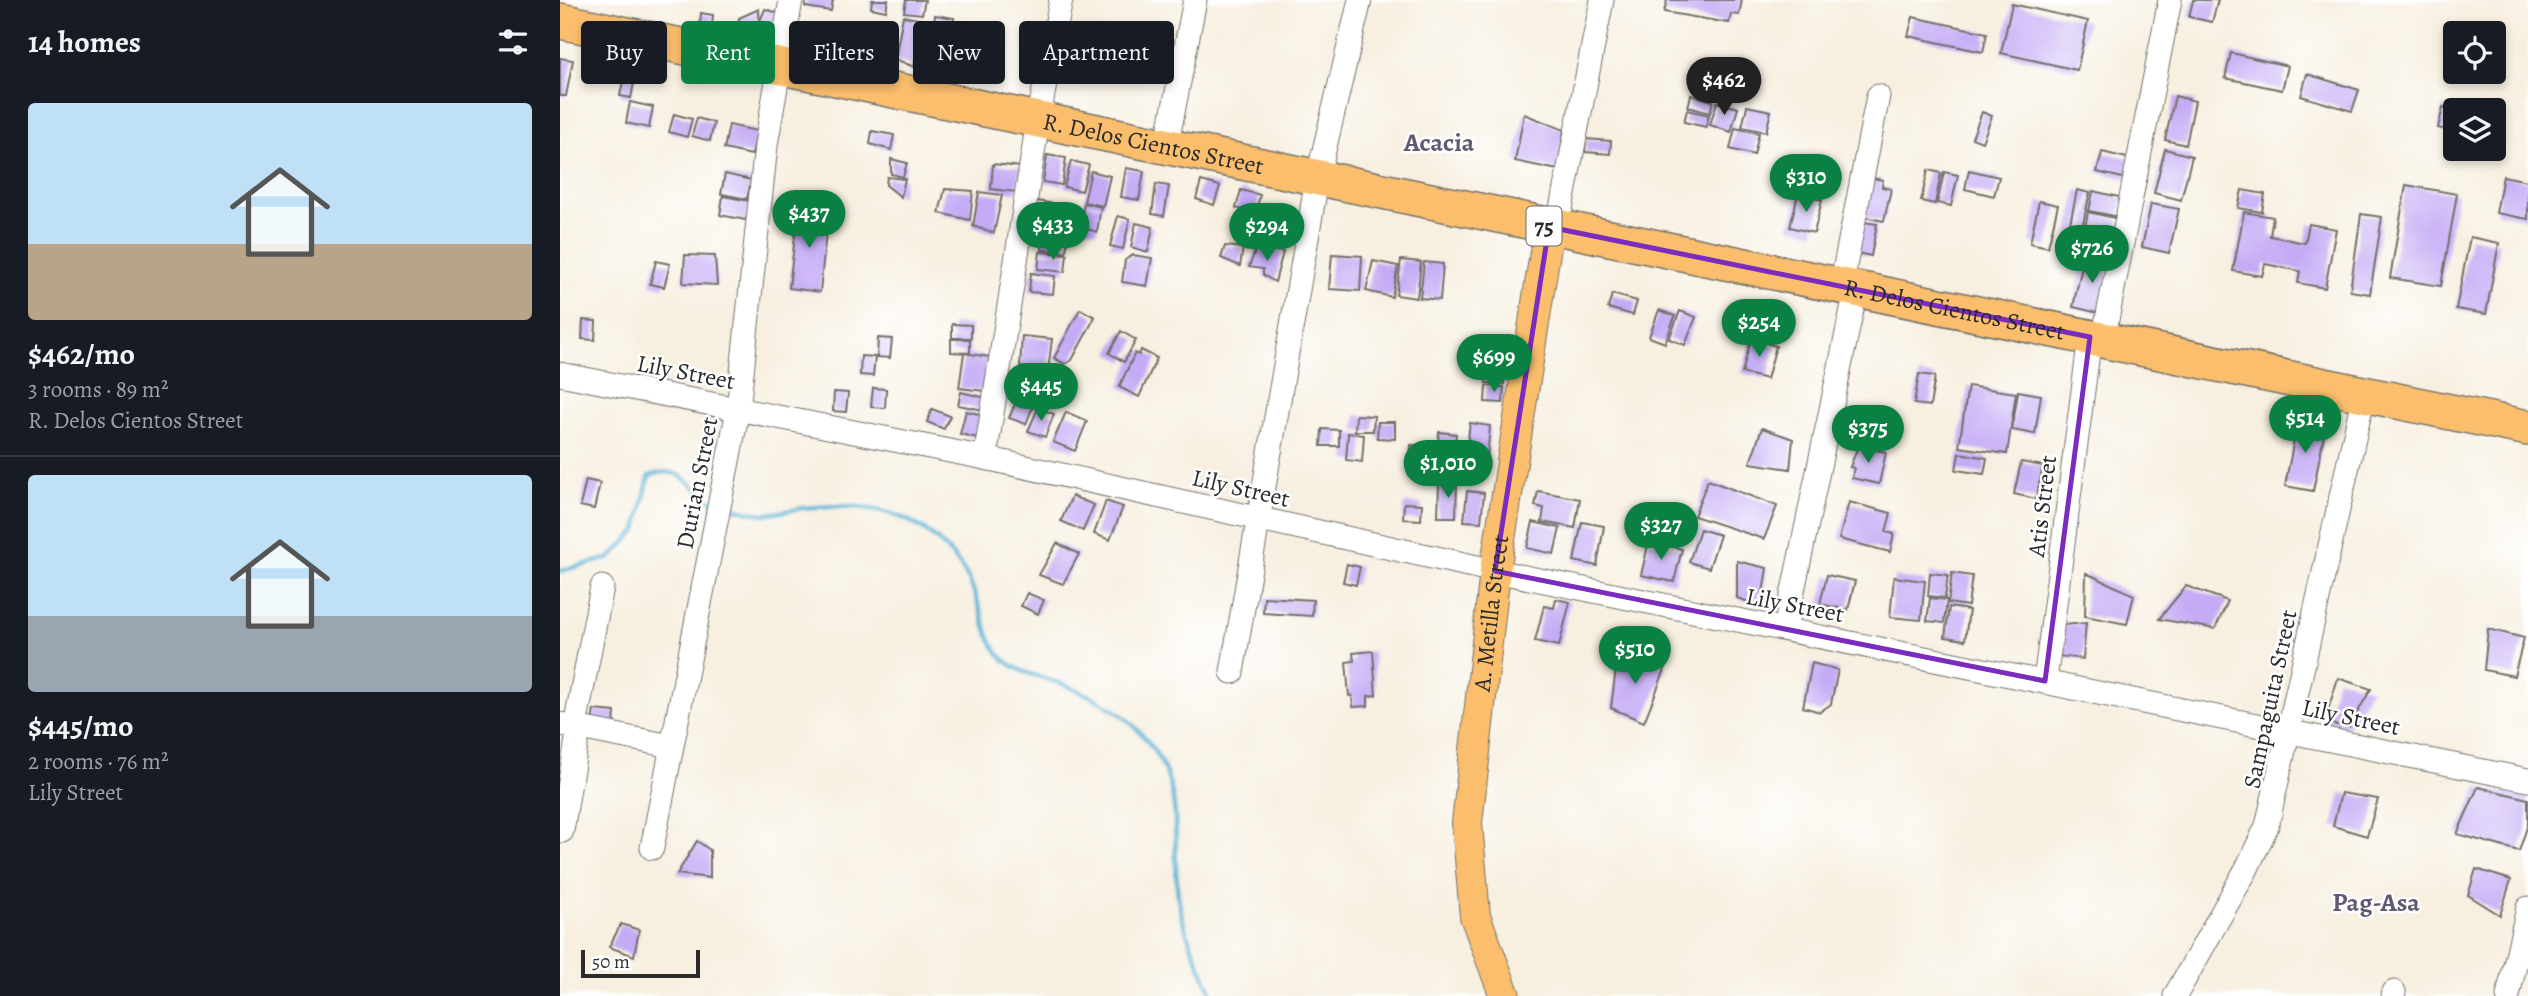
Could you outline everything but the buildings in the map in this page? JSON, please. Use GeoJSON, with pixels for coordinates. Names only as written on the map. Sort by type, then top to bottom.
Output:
{"type":"FeatureCollection","features":[{"type":"Feature","properties":{"kind":"highway","name":"R. Delos Cientos Street"},"geometry":{"type":"LineString","coordinates":[[560,21],[1317,180],[2528,428]]}},
{"type":"Feature","properties":{"kind":"main road","name":"A. Metilla Street"},"geometry":{"type":"LineString","coordinates":[[1505,996],[1475,916],[1468,857],[1470,784],[1495,571],[1553,228]]}},
{"type":"Feature","properties":{"kind":"street","name":"Durian Street"},"geometry":{"type":"LineString","coordinates":[[652,848],[738,410],[766,145],[791,0]]}},
{"type":"Feature","properties":{"kind":"street"},"geometry":{"type":"LineString","coordinates":[[985,458],[1038,121],[1061,0]]}},
{"type":"Feature","properties":{"kind":"street"},"geometry":{"type":"LineString","coordinates":[[1166,148],[1195,0]]}},
{"type":"Feature","properties":{"kind":"street"},"geometry":{"type":"LineString","coordinates":[[1232,672],[1317,180],[1360,0]]}},
{"type":"Feature","properties":{"kind":"street"},"geometry":{"type":"LineString","coordinates":[[1553,228],[1602,0]]}},
{"type":"Feature","properties":{"kind":"street","name":"Atis Street"},"geometry":{"type":"LineString","coordinates":[[2045,681],[2096,339],[2170,0]]}},
{"type":"Feature","properties":{"kind":"street"},"geometry":{"type":"LineString","coordinates":[[1785,629],[1849,288],[1878,96]]}},
{"type":"Feature","properties":{"kind":"street","name":"Lily Street"},"geometry":{"type":"LineString","coordinates":[[560,374],[985,458],[1495,571],[2528,780]]}},
{"type":"Feature","properties":{"kind":"street","name":"Sampaguita Street"},"geometry":{"type":"LineString","coordinates":[[2175,996],[2258,848],[2274,803],[2364,394]]}},
{"type":"Feature","properties":{"kind":"street"},"geometry":{"type":"LineString","coordinates":[[562,831],[571,726],[602,587]]}},
{"type":"Feature","properties":{"kind":"street"},"geometry":{"type":"LineString","coordinates":[[571,726],[671,746]]}},
{"type":"Feature","properties":{"kind":"street"},"geometry":{"type":"LineString","coordinates":[[2508,996],[2528,908]]}},
{"type":"Feature","properties":{"kind":"highlighted area"},"geometry":{"type":"Polygon","coordinates":[[[1549,227],[2090,337],[2045,681],[1495,571],[1549,227]]]}},
{"type":"Feature","properties":{"kind":"waterway"},"geometry":{"type":"LineString","coordinates":[[560,571],[610,558],[637,530],[649,476],[670,472],[684,478],[713,502]]}},
{"type":"Feature","properties":{"kind":"waterway"},"geometry":{"type":"LineString","coordinates":[[729,507],[766,514],[803,508],[850,506],[892,514],[912,522],[930,534],[962,568],[973,589],[989,637],[1006,661],[1022,671],[1094,698],[1112,708],[1135,727],[1164,768],[1171,788],[1180,910],[1213,996]]}},
{"type":"Feature","properties":{"kind":"district","name":"Acacia"},"geometry":{"type":"Point","coordinates":[1439,142]}},
{"type":"Feature","properties":{"kind":"district","name":"Pag-Asa"},"geometry":{"type":"Point","coordinates":[2376,902]}}]}
